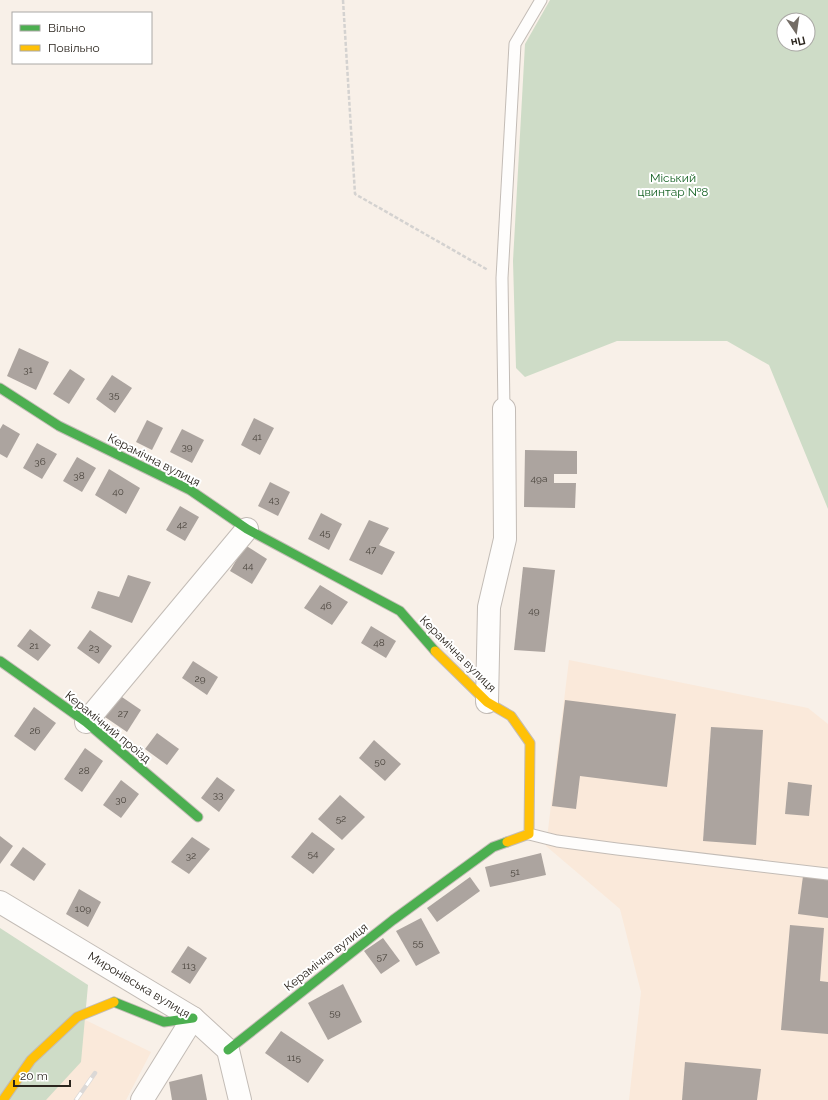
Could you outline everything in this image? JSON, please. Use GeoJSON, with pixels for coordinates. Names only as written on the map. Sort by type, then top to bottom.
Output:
{"type":"FeatureCollection","features":[{"type":"Feature","properties":{"kind":"street","name":"Керамічна вулиця"},"geometry":{"type":"LineString","coordinates":[[0,388],[59,426],[190,490],[247,530],[400,611],[443,660],[487,702],[511,716],[530,743],[529,834],[493,847],[394,920],[228,1050]]}},
{"type":"Feature","properties":{"kind":"street"},"geometry":{"type":"LineString","coordinates":[[487,702],[489,607],[505,539],[504,409]]}},
{"type":"Feature","properties":{"kind":"street"},"geometry":{"type":"LineString","coordinates":[[86,722],[247,530]]}},
{"type":"Feature","properties":{"kind":"street","name":"Керамічний проїзд"},"geometry":{"type":"LineString","coordinates":[[0,661],[86,722],[198,817]]}},
{"type":"Feature","properties":{"kind":"street","name":"Миронівська вулиця"},"geometry":{"type":"LineString","coordinates":[[0,902],[193,1018],[228,1050]]}},
{"type":"Feature","properties":{"kind":"street"},"geometry":{"type":"LineString","coordinates":[[3,1100],[31,1060],[77,1018],[113,1002],[164,1022],[193,1018]]}},
{"type":"Feature","properties":{"kind":"street"},"geometry":{"type":"LineString","coordinates":[[142,1100],[193,1018]]}},
{"type":"Feature","properties":{"kind":"street"},"geometry":{"type":"LineString","coordinates":[[228,1050],[240,1100]]}},
{"type":"Feature","properties":{"kind":"lane"},"geometry":{"type":"LineString","coordinates":[[504,409],[502,278],[515,44],[541,0]]}},
{"type":"Feature","properties":{"kind":"lane"},"geometry":{"type":"LineString","coordinates":[[529,834],[557,840],[618,849],[828,874]]}},
{"type":"Feature","properties":{"kind":"path"},"geometry":{"type":"LineString","coordinates":[[343,0],[355,194],[502,278]]}},
{"type":"Feature","properties":{"kind":"shaded area"},"geometry":{"type":"Polygon","coordinates":[[[569,660],[808,708],[828,724],[828,1100],[629,1100],[641,992],[620,909],[546,846],[569,660]]]}},
{"type":"Feature","properties":{"kind":"shaded area"},"geometry":{"type":"Polygon","coordinates":[[[0,967],[63,1009],[151,1052],[126,1100],[0,1100],[0,967]]]}},
{"type":"Feature","properties":{"kind":"green space","name":"Міський цвинтар №8"},"geometry":{"type":"Polygon","coordinates":[[[550,0],[828,0],[828,509],[769,365],[727,341],[617,341],[525,377],[516,368],[513,261],[525,44],[550,0]]]}},
{"type":"Feature","properties":{"kind":"green space"},"geometry":{"type":"Polygon","coordinates":[[[0,928],[88,985],[81,1062],[46,1100],[0,1100],[0,928]]]}},
{"type":"Feature","properties":{"kind":"building"},"geometry":{"type":"Polygon","coordinates":[[[19,348],[49,362],[36,390],[7,376],[19,348]]]}},
{"type":"Feature","properties":{"kind":"building"},"geometry":{"type":"Polygon","coordinates":[[[70,369],[85,379],[69,404],[53,394],[70,369]]]}},
{"type":"Feature","properties":{"kind":"building"},"geometry":{"type":"Polygon","coordinates":[[[112,375],[132,388],[115,413],[96,399],[112,375]]]}},
{"type":"Feature","properties":{"kind":"building"},"geometry":{"type":"Polygon","coordinates":[[[254,418],[274,428],[260,455],[241,445],[254,418]]]}},
{"type":"Feature","properties":{"kind":"building"},"geometry":{"type":"Polygon","coordinates":[[[147,420],[163,428],[152,450],[136,442],[147,420]]]}},
{"type":"Feature","properties":{"kind":"building"},"geometry":{"type":"Polygon","coordinates":[[[3,424],[20,434],[7,458],[0,454],[0,429],[3,424]]]}},
{"type":"Feature","properties":{"kind":"building"},"geometry":{"type":"Polygon","coordinates":[[[182,429],[204,440],[192,463],[170,452],[182,429]]]}},
{"type":"Feature","properties":{"kind":"building"},"geometry":{"type":"Polygon","coordinates":[[[37,443],[57,454],[42,479],[23,468],[37,443]]]}},
{"type":"Feature","properties":{"kind":"building"},"geometry":{"type":"Polygon","coordinates":[[[525,450],[577,451],[577,474],[554,474],[554,483],[576,483],[575,508],[524,507],[525,450]]]}},
{"type":"Feature","properties":{"kind":"building"},"geometry":{"type":"Polygon","coordinates":[[[77,457],[96,468],[82,492],[63,481],[77,457]]]}},
{"type":"Feature","properties":{"kind":"building"},"geometry":{"type":"Polygon","coordinates":[[[109,469],[140,488],[126,514],[95,495],[109,469]]]}},
{"type":"Feature","properties":{"kind":"building"},"geometry":{"type":"Polygon","coordinates":[[[270,482],[290,492],[278,516],[258,506],[270,482]]]}},
{"type":"Feature","properties":{"kind":"building"},"geometry":{"type":"Polygon","coordinates":[[[180,506],[199,517],[185,541],[166,530],[180,506]]]}},
{"type":"Feature","properties":{"kind":"building"},"geometry":{"type":"Polygon","coordinates":[[[321,513],[342,524],[329,550],[308,539],[321,513]]]}},
{"type":"Feature","properties":{"kind":"building"},"geometry":{"type":"Polygon","coordinates":[[[369,520],[389,528],[379,545],[395,552],[382,575],[349,560],[369,520]]]}},
{"type":"Feature","properties":{"kind":"building"},"geometry":{"type":"Polygon","coordinates":[[[245,545],[267,559],[252,584],[230,571],[245,545]]]}},
{"type":"Feature","properties":{"kind":"building"},"geometry":{"type":"Polygon","coordinates":[[[523,567],[555,570],[545,652],[514,650],[523,567]]]}},
{"type":"Feature","properties":{"kind":"building"},"geometry":{"type":"Polygon","coordinates":[[[128,575],[151,582],[132,623],[91,608],[98,591],[119,597],[128,575]]]}},
{"type":"Feature","properties":{"kind":"building"},"geometry":{"type":"Polygon","coordinates":[[[320,585],[348,602],[332,625],[304,608],[320,585]]]}},
{"type":"Feature","properties":{"kind":"building"},"geometry":{"type":"Polygon","coordinates":[[[371,626],[396,641],[386,658],[361,643],[371,626]]]}},
{"type":"Feature","properties":{"kind":"building"},"geometry":{"type":"Polygon","coordinates":[[[30,629],[51,645],[38,661],[17,646],[30,629]]]}},
{"type":"Feature","properties":{"kind":"building"},"geometry":{"type":"Polygon","coordinates":[[[90,630],[112,646],[99,664],[77,648],[90,630]]]}},
{"type":"Feature","properties":{"kind":"building"},"geometry":{"type":"Polygon","coordinates":[[[193,661],[218,677],[207,695],[182,678],[193,661]]]}},
{"type":"Feature","properties":{"kind":"building"},"geometry":{"type":"Polygon","coordinates":[[[119,695],[141,710],[127,732],[105,717],[119,695]]]}},
{"type":"Feature","properties":{"kind":"building"},"geometry":{"type":"Polygon","coordinates":[[[565,700],[676,714],[667,787],[580,776],[576,809],[552,806],[565,700]]]}},
{"type":"Feature","properties":{"kind":"building"},"geometry":{"type":"Polygon","coordinates":[[[34,707],[56,723],[35,751],[14,736],[34,707]]]}},
{"type":"Feature","properties":{"kind":"building"},"geometry":{"type":"Polygon","coordinates":[[[711,727],[763,730],[756,845],[703,841],[711,727]]]}},
{"type":"Feature","properties":{"kind":"building"},"geometry":{"type":"Polygon","coordinates":[[[157,733],[179,749],[167,765],[145,749],[157,733]]]}},
{"type":"Feature","properties":{"kind":"building"},"geometry":{"type":"Polygon","coordinates":[[[374,740],[401,764],[385,781],[359,758],[374,740]]]}},
{"type":"Feature","properties":{"kind":"building"},"geometry":{"type":"Polygon","coordinates":[[[85,748],[103,761],[82,792],[64,779],[85,748]]]}},
{"type":"Feature","properties":{"kind":"building"},"geometry":{"type":"Polygon","coordinates":[[[217,777],[235,790],[219,812],[201,798],[217,777]]]}},
{"type":"Feature","properties":{"kind":"building"},"geometry":{"type":"Polygon","coordinates":[[[121,780],[139,794],[121,818],[103,805],[121,780]]]}},
{"type":"Feature","properties":{"kind":"building"},"geometry":{"type":"Polygon","coordinates":[[[788,782],[812,785],[809,816],[785,814],[788,782]]]}},
{"type":"Feature","properties":{"kind":"building"},"geometry":{"type":"Polygon","coordinates":[[[340,795],[365,817],[342,840],[318,819],[340,795]]]}},
{"type":"Feature","properties":{"kind":"building"},"geometry":{"type":"Polygon","coordinates":[[[312,832],[335,849],[313,874],[291,857],[312,832]]]}},
{"type":"Feature","properties":{"kind":"building"},"geometry":{"type":"Polygon","coordinates":[[[0,836],[13,846],[0,864],[0,836]]]}},
{"type":"Feature","properties":{"kind":"building"},"geometry":{"type":"Polygon","coordinates":[[[192,837],[210,849],[189,874],[171,862],[192,837]]]}},
{"type":"Feature","properties":{"kind":"building"},"geometry":{"type":"Polygon","coordinates":[[[23,847],[46,864],[34,881],[10,865],[23,847]]]}},
{"type":"Feature","properties":{"kind":"building"},"geometry":{"type":"Polygon","coordinates":[[[541,853],[546,875],[490,887],[485,867],[541,853]]]}},
{"type":"Feature","properties":{"kind":"building"},"geometry":{"type":"Polygon","coordinates":[[[803,876],[828,880],[828,918],[798,914],[803,876]]]}},
{"type":"Feature","properties":{"kind":"building"},"geometry":{"type":"Polygon","coordinates":[[[470,877],[480,891],[437,922],[427,908],[470,877]]]}},
{"type":"Feature","properties":{"kind":"building"},"geometry":{"type":"Polygon","coordinates":[[[79,889],[101,902],[88,927],[66,914],[79,889]]]}},
{"type":"Feature","properties":{"kind":"building"},"geometry":{"type":"Polygon","coordinates":[[[421,918],[440,953],[416,966],[396,931],[421,918]]]}},
{"type":"Feature","properties":{"kind":"building"},"geometry":{"type":"Polygon","coordinates":[[[790,925],[824,928],[820,981],[828,982],[828,1034],[781,1030],[790,925]]]}},
{"type":"Feature","properties":{"kind":"building"},"geometry":{"type":"Polygon","coordinates":[[[383,938],[400,961],[381,974],[364,951],[383,938]]]}},
{"type":"Feature","properties":{"kind":"building"},"geometry":{"type":"Polygon","coordinates":[[[188,946],[207,958],[190,984],[171,972],[188,946]]]}},
{"type":"Feature","properties":{"kind":"building"},"geometry":{"type":"Polygon","coordinates":[[[343,984],[362,1022],[328,1040],[308,1003],[343,984]]]}},
{"type":"Feature","properties":{"kind":"building"},"geometry":{"type":"Polygon","coordinates":[[[281,1031],[324,1060],[308,1083],[265,1053],[281,1031]]]}},
{"type":"Feature","properties":{"kind":"building"},"geometry":{"type":"Polygon","coordinates":[[[685,1062],[761,1069],[757,1100],[682,1100],[685,1062]]]}},
{"type":"Feature","properties":{"kind":"building"},"geometry":{"type":"Polygon","coordinates":[[[202,1074],[207,1100],[172,1100],[169,1082],[202,1074]]]}},
{"type":"Feature","properties":{"kind":"railway"},"geometry":{"type":"LineString","coordinates":[[76,1100],[95,1073]]}},
{"type":"Feature","properties":{"kind":"traffic: fast"},"geometry":{"type":"LineString","coordinates":[[0,388],[59,426],[190,490],[247,529],[400,611],[435,651]]}},
{"type":"Feature","properties":{"kind":"traffic: fast"},"geometry":{"type":"LineString","coordinates":[[0,661],[86,722],[198,817]]}},
{"type":"Feature","properties":{"kind":"traffic: fast"},"geometry":{"type":"LineString","coordinates":[[228,1050],[393,920],[493,847],[507,842]]}},
{"type":"Feature","properties":{"kind":"traffic: fast"},"geometry":{"type":"LineString","coordinates":[[114,1002],[164,1022],[193,1018]]}},
{"type":"Feature","properties":{"kind":"traffic: slow"},"geometry":{"type":"LineString","coordinates":[[435,651],[487,702],[511,716],[530,743],[529,834],[507,842]]}},
{"type":"Feature","properties":{"kind":"traffic: slow"},"geometry":{"type":"LineString","coordinates":[[3,1100],[31,1060],[77,1017],[114,1002]]}}]}
